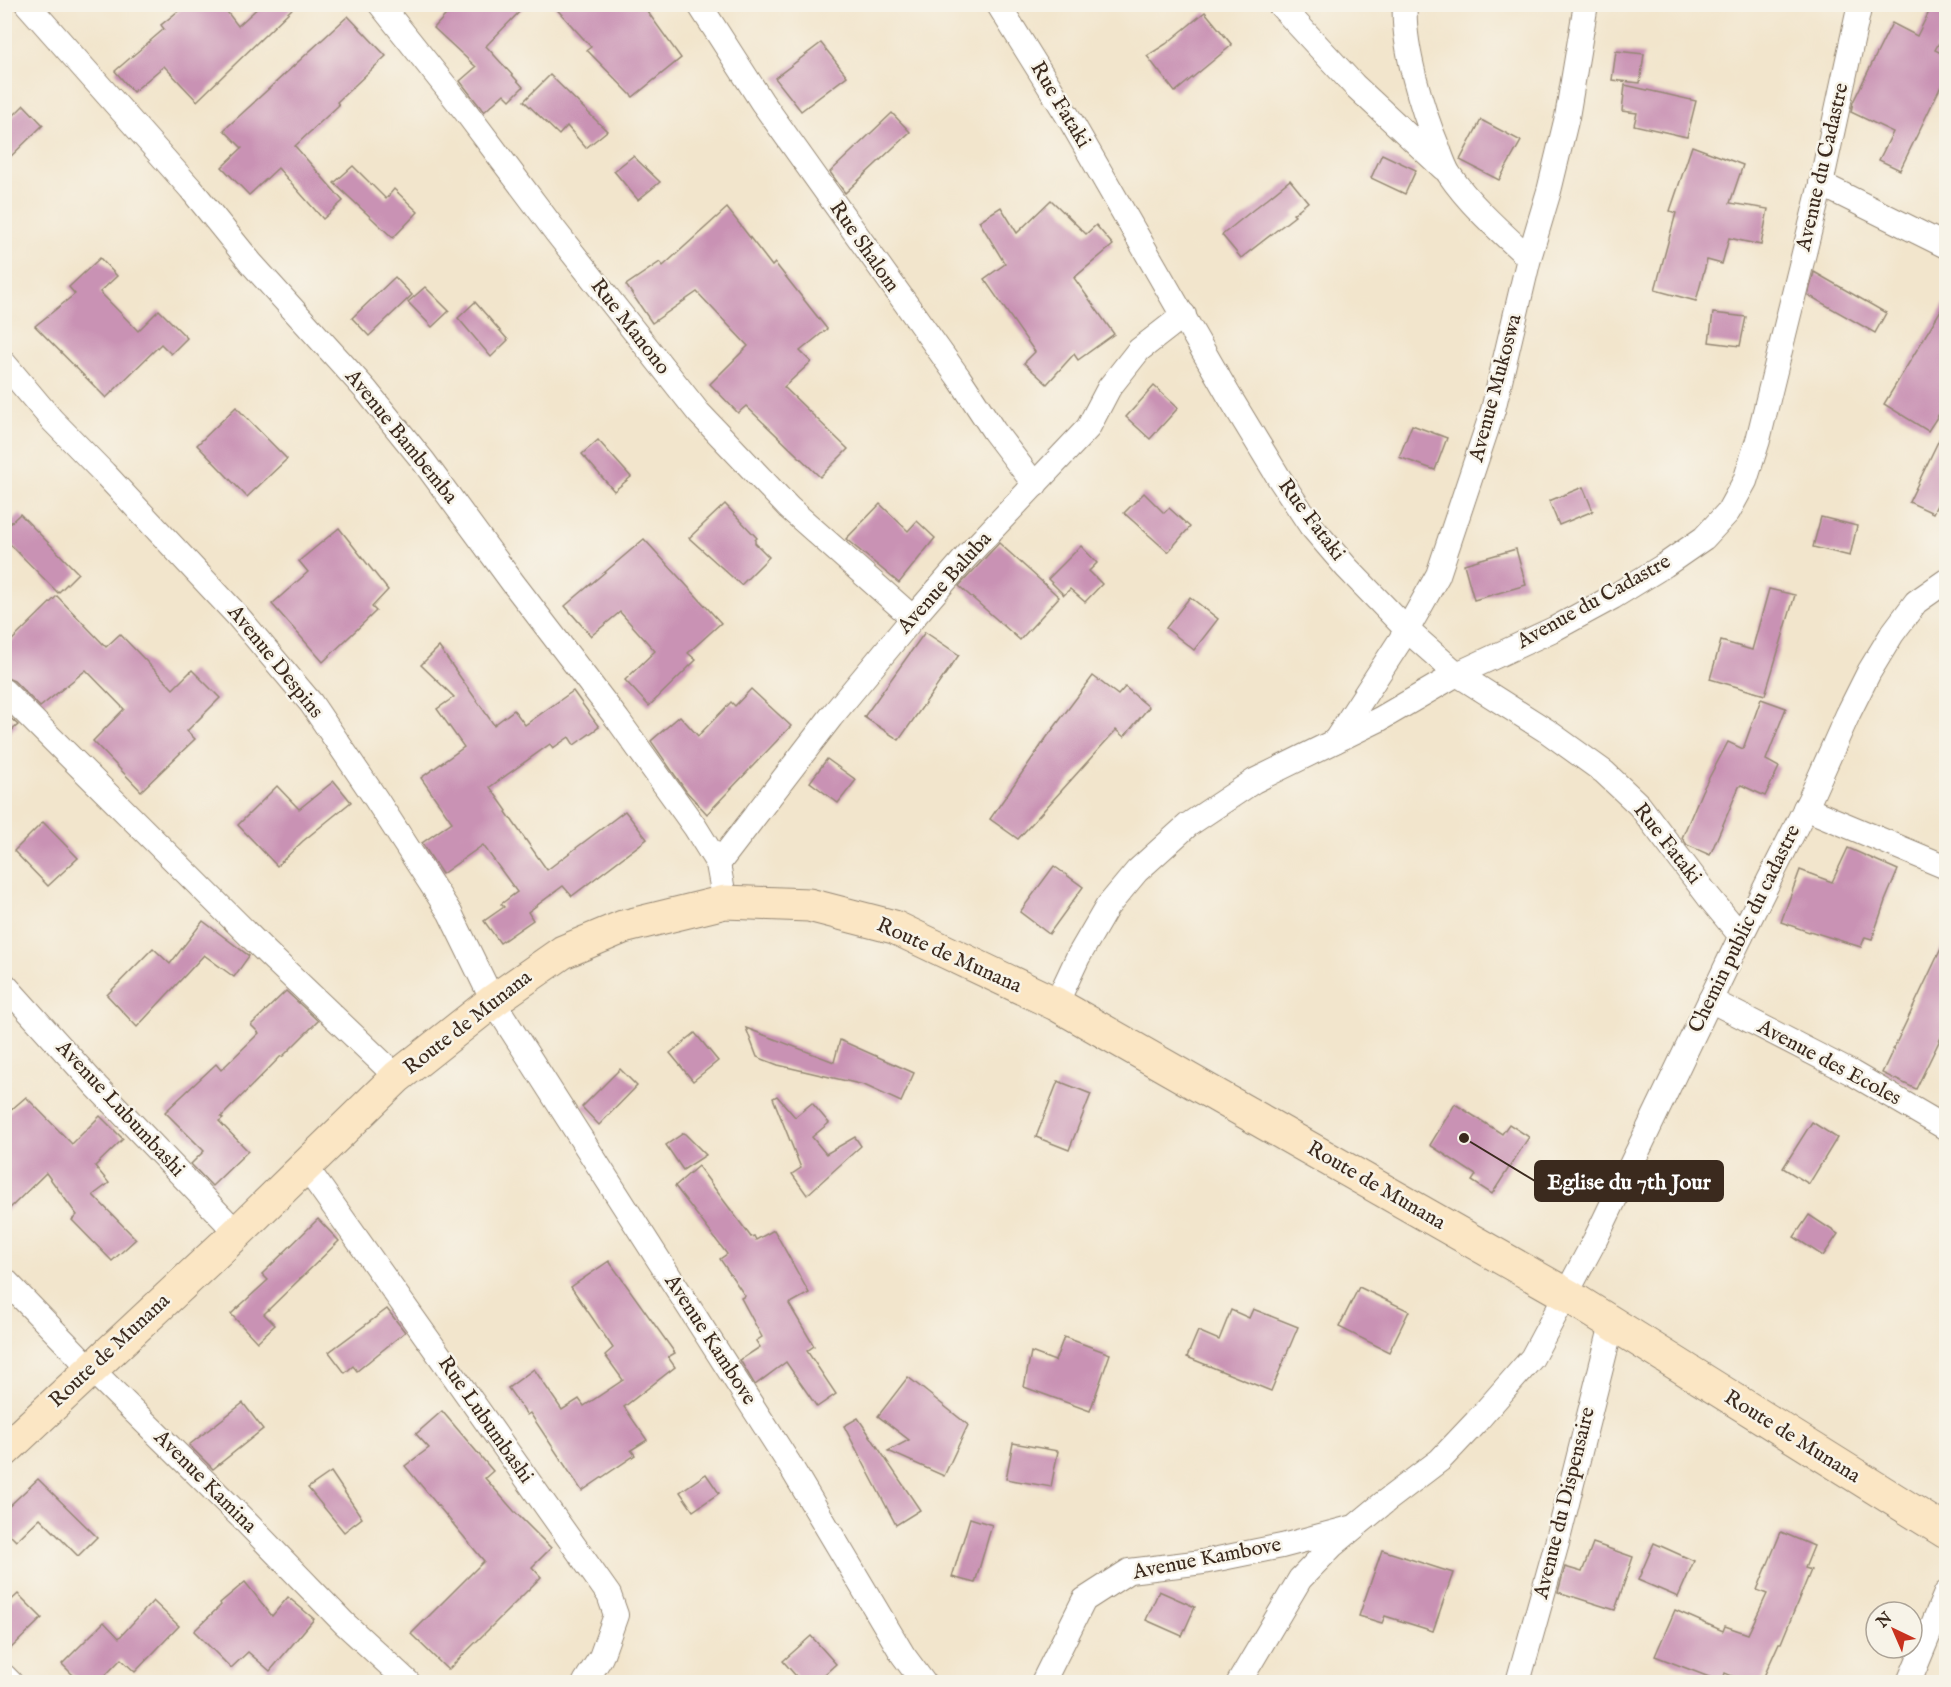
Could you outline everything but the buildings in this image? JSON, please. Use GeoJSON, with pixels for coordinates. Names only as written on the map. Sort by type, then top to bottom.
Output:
{"type":"FeatureCollection","features":[{"type":"Feature","properties":{"kind":"main road","name":"Route de Munana"},"geometry":{"type":"LineString","coordinates":[[4,1451],[237,1233],[397,1077],[493,1001],[563,952],[623,927],[725,902],[809,905],[894,927],[1056,1004],[1567,1295],[1947,1532]]}},
{"type":"Feature","properties":{"kind":"street","name":"Avenue Bambemba"},"geometry":{"type":"LineString","coordinates":[[27,4],[191,189],[251,264],[365,389],[394,425],[618,720],[695,827],[718,864],[725,902]]}},
{"type":"Feature","properties":{"kind":"street","name":"Rue Manono"},"geometry":{"type":"LineString","coordinates":[[380,4],[698,412],[789,508],[914,618]]}},
{"type":"Feature","properties":{"kind":"street","name":"Rue Shalom"},"geometry":{"type":"LineString","coordinates":[[699,4],[762,102],[959,378],[993,431],[1035,486]]}},
{"type":"Feature","properties":{"kind":"street","name":"Rue Fataki"},"geometry":{"type":"LineString","coordinates":[[998,4],[1072,123],[1233,403],[1311,526],[1347,568],[1407,630],[1457,674],[1547,731],[1604,772],[1639,805],[1741,936]]}},
{"type":"Feature","properties":{"kind":"street"},"geometry":{"type":"LineString","coordinates":[[1279,4],[1354,85],[1448,172],[1487,219],[1528,258]]}},
{"type":"Feature","properties":{"kind":"street"},"geometry":{"type":"LineString","coordinates":[[1405,4],[1404,19],[1415,78],[1429,126],[1448,172]]}},
{"type":"Feature","properties":{"kind":"street","name":"Avenue Mukoswa"},"geometry":{"type":"LineString","coordinates":[[1334,743],[1407,630],[1438,575],[1493,410],[1528,258],[1549,191],[1567,117],[1586,4]]}},
{"type":"Feature","properties":{"kind":"street","name":"Avenue du Cadastre"},"geometry":{"type":"LineString","coordinates":[[1056,1004],[1078,957],[1107,907],[1137,871],[1188,825],[1254,781],[1334,743],[1457,674],[1554,629],[1613,597],[1704,538],[1728,512],[1745,481],[1758,440],[1821,184],[1860,4]]}},
{"type":"Feature","properties":{"kind":"street"},"geometry":{"type":"LineString","coordinates":[[1821,184],[1947,246]]}},
{"type":"Feature","properties":{"kind":"street","name":"Avenue Baluba"},"geometry":{"type":"LineString","coordinates":[[718,864],[825,725],[914,618],[966,557],[1088,428],[1109,388],[1138,350],[1184,315]]}},
{"type":"Feature","properties":{"kind":"street","name":"Avenue Despins"},"geometry":{"type":"LineString","coordinates":[[4,363],[52,420],[236,614],[311,703],[450,913],[493,1001]]}},
{"type":"Feature","properties":{"kind":"street","name":"Chemin public du cadastre"},"geometry":{"type":"LineString","coordinates":[[1239,1683],[1300,1579],[1333,1545],[1440,1460],[1532,1358],[1595,1240],[1869,672],[1892,634],[1916,602],[1947,581]]}},
{"type":"Feature","properties":{"kind":"street"},"geometry":{"type":"LineString","coordinates":[[4,691],[267,953],[397,1077]]}},
{"type":"Feature","properties":{"kind":"street"},"geometry":{"type":"LineString","coordinates":[[1805,808],[1947,867]]}},
{"type":"Feature","properties":{"kind":"street","name":"Avenue Lubumbashi"},"geometry":{"type":"LineString","coordinates":[[4,984],[237,1233]]}},
{"type":"Feature","properties":{"kind":"street","name":"Avenue des Ecoles"},"geometry":{"type":"LineString","coordinates":[[1710,1000],[1852,1073],[1947,1128]]}},
{"type":"Feature","properties":{"kind":"street","name":"Avenue Kambove"},"geometry":{"type":"LineString","coordinates":[[493,1001],[789,1462],[888,1629],[923,1683]]}},
{"type":"Feature","properties":{"kind":"street","name":"Rue Lubumbashi"},"geometry":{"type":"LineString","coordinates":[[306,1167],[609,1595],[616,1615],[601,1657],[585,1683]]}},
{"type":"Feature","properties":{"kind":"street","name":"Avenue Kamina"},"geometry":{"type":"LineString","coordinates":[[4,1279],[344,1623],[408,1683]]}},
{"type":"Feature","properties":{"kind":"street","name":"Avenue du Dispensaire"},"geometry":{"type":"LineString","coordinates":[[1518,1683],[1557,1543],[1612,1324]]}},
{"type":"Feature","properties":{"kind":"street","name":"Avenue Kambove"},"geometry":{"type":"LineString","coordinates":[[1042,1683],[1084,1600],[1129,1571],[1203,1562],[1282,1546],[1356,1527]]}},
{"type":"Feature","properties":{"kind":"street"},"geometry":{"type":"LineString","coordinates":[[1908,1683],[1947,1593]]}},
{"type":"Feature","properties":{"kind":"street"},"geometry":{"type":"LineString","coordinates":[[4,1676],[10,1683]]}},
{"type":"Feature","properties":{"kind":"place","name":"Eglise du 7th Jour"},"geometry":{"type":"Point","coordinates":[1464,1138]}}]}
